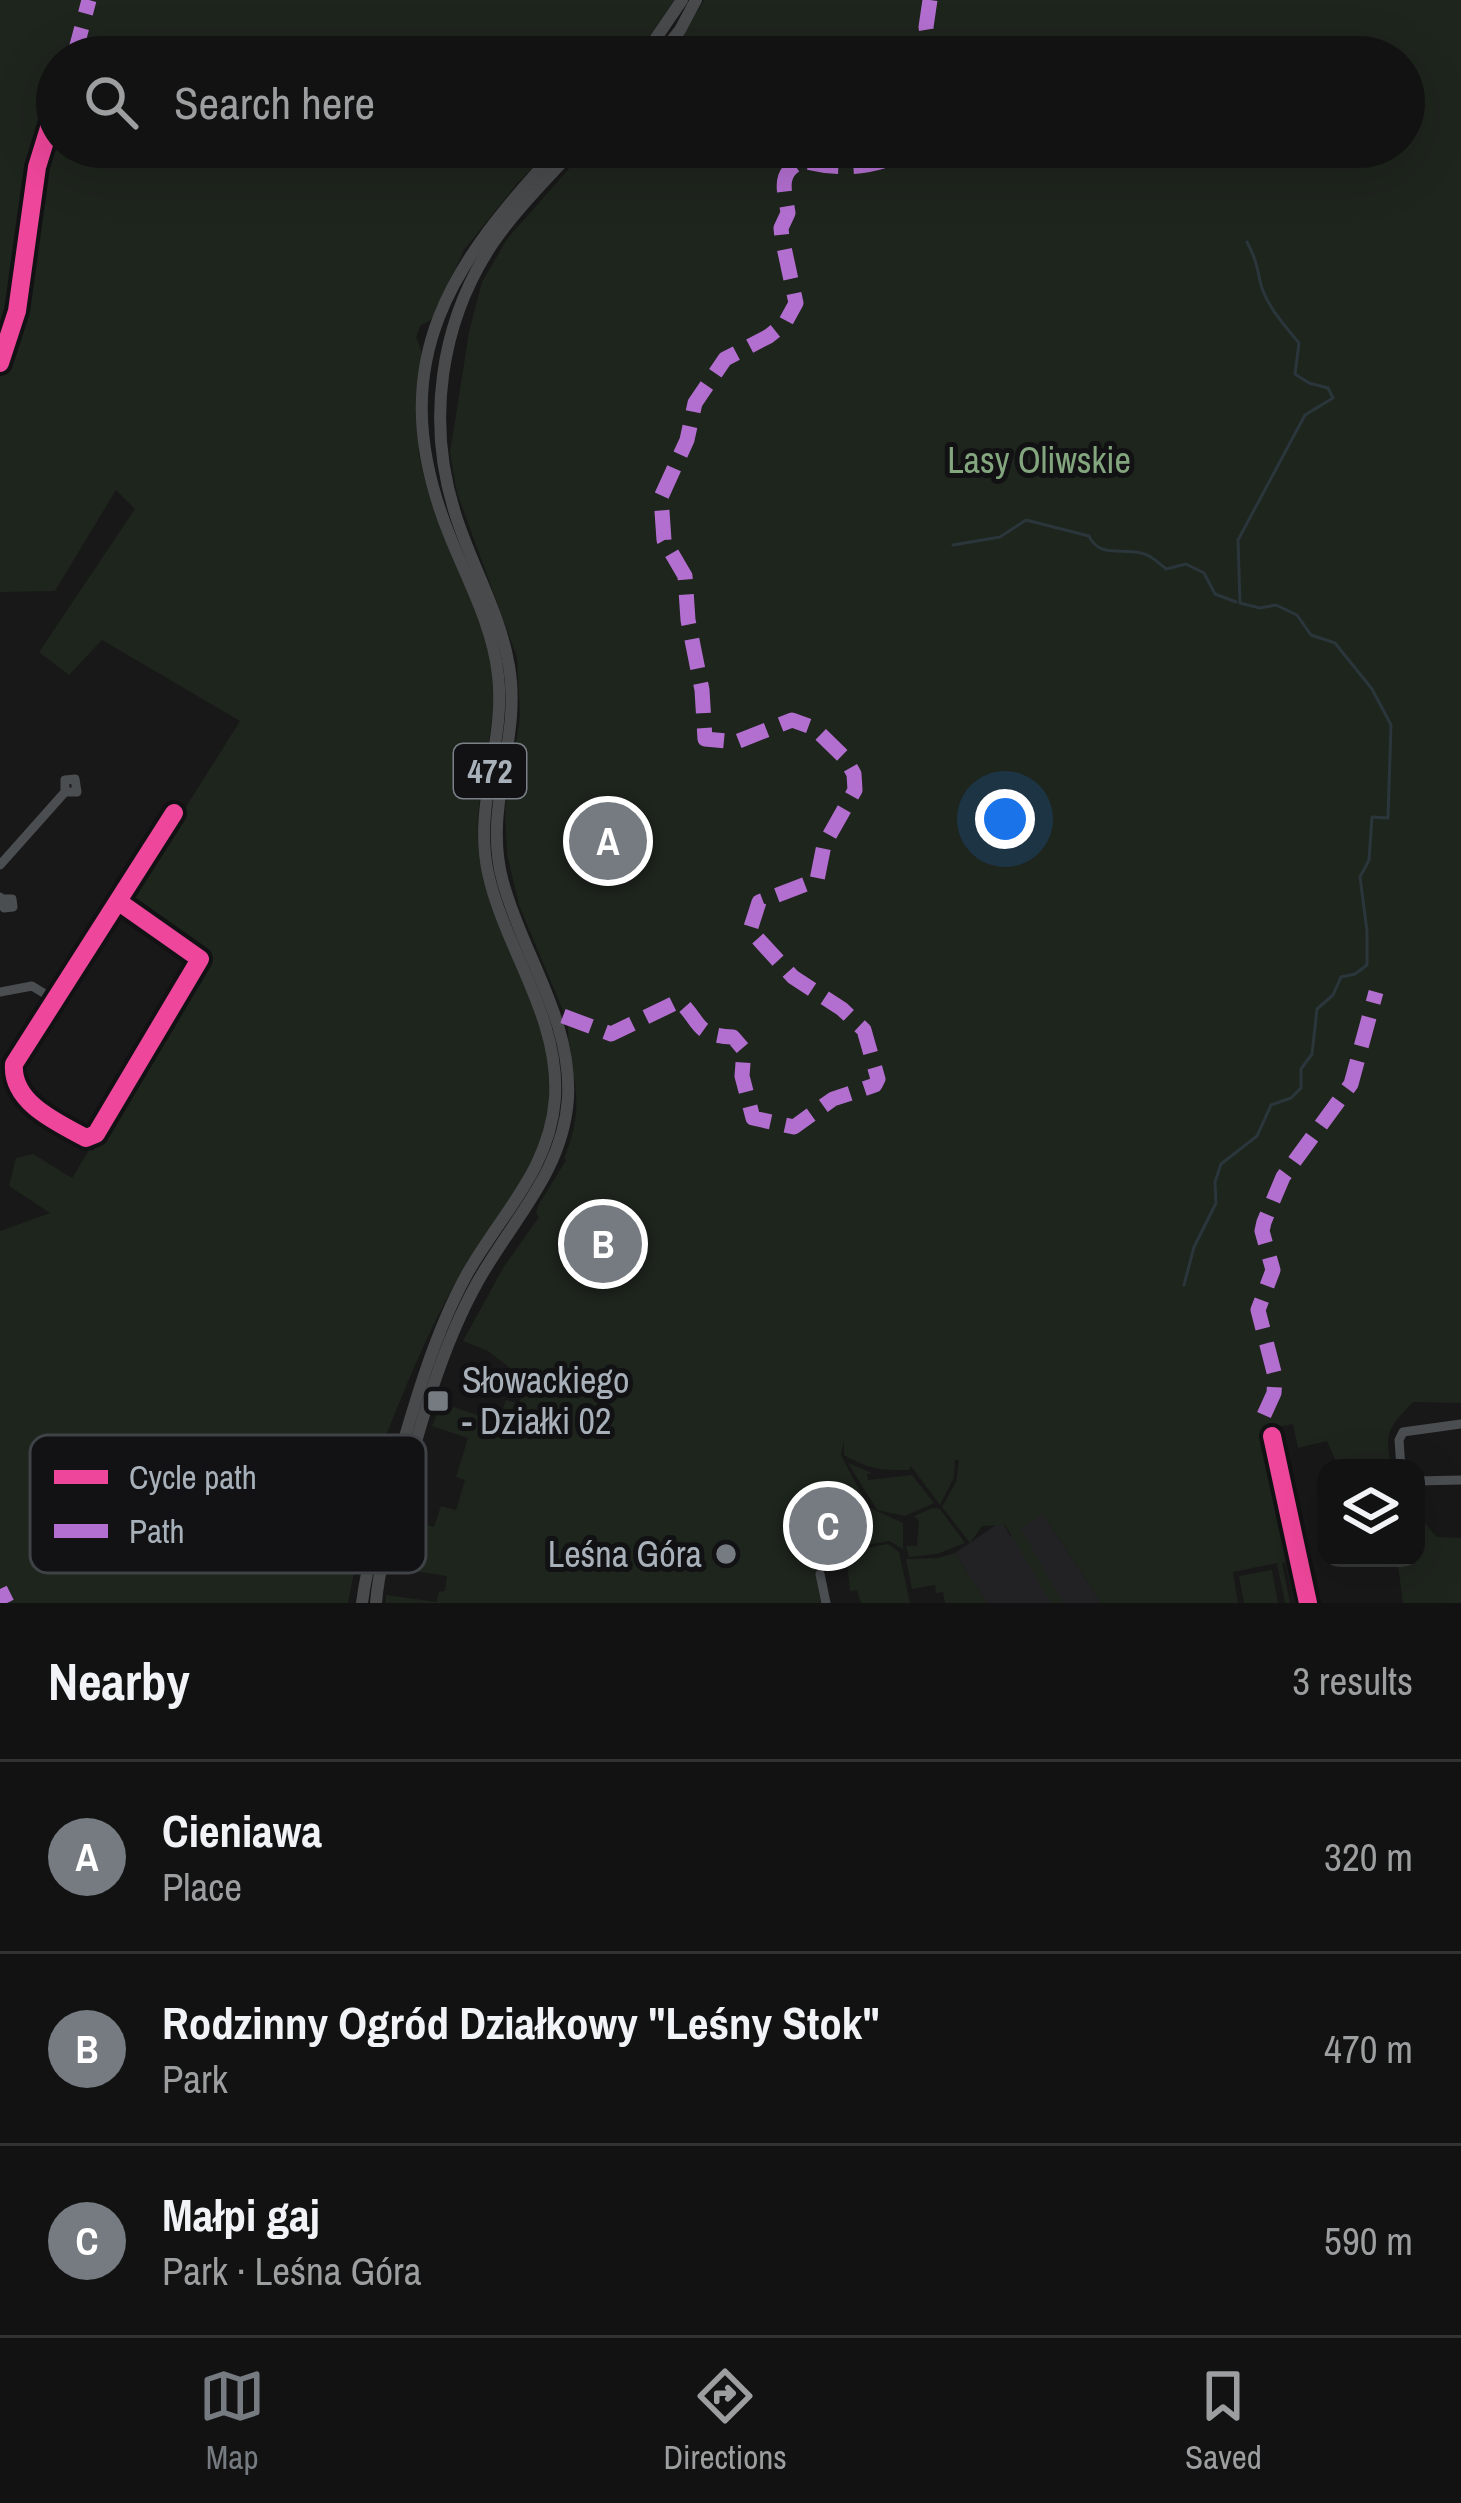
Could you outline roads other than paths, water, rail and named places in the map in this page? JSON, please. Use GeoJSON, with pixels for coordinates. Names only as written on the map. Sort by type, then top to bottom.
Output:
{"type":"FeatureCollection","features":[{"type":"Feature","properties":{"kind":"main road"},"geometry":{"type":"LineString","coordinates":[[657,36],[682,0]]}},
{"type":"Feature","properties":{"kind":"main road"},"geometry":{"type":"LineString","coordinates":[[675,36],[696,0]]}},
{"type":"Feature","properties":{"kind":"main road","name":"472"},"geometry":{"type":"LineString","coordinates":[[405,1435],[467,1275],[542,1157],[553,1118],[555,1074],[547,1029],[503,922],[487,869],[484,806],[500,709],[495,655],[435,495],[423,423],[432,338],[452,284],[483,233],[541,168]]}},
{"type":"Feature","properties":{"kind":"main road","name":"472"},"geometry":{"type":"LineString","coordinates":[[420,1435],[477,1282],[544,1181],[557,1151],[568,1103],[560,1026],[498,861],[495,817],[513,700],[509,667],[502,632],[447,486],[440,402],[452,329],[479,265],[515,214],[557,168]]}},
{"type":"Feature","properties":{"kind":"main road","name":"472"},"geometry":{"type":"LineString","coordinates":[[362,1603],[368,1573]]}},
{"type":"Feature","properties":{"kind":"main road","name":"472"},"geometry":{"type":"LineString","coordinates":[[376,1603],[381,1573]]}},
{"type":"Feature","properties":{"kind":"street"},"geometry":{"type":"LineString","coordinates":[[0,865],[65,792]]}},
{"type":"Feature","properties":{"kind":"street"},"geometry":{"type":"LineString","coordinates":[[119,902],[200,959],[93,1137],[81,1136],[19,1093],[15,1060],[174,813]]}},
{"type":"Feature","properties":{"kind":"street"},"geometry":{"type":"LineString","coordinates":[[0,992],[28,986],[55,1000]]}},
{"type":"Feature","properties":{"kind":"street"},"geometry":{"type":"LineString","coordinates":[[1400,1459],[1399,1440],[1406,1430],[1461,1424]]}},
{"type":"Feature","properties":{"kind":"street"},"geometry":{"type":"LineString","coordinates":[[1272,1436],[1308,1603]]}},
{"type":"Feature","properties":{"kind":"street"},"geometry":{"type":"LineString","coordinates":[[1425,1481],[1461,1480]]}},
{"type":"Feature","properties":{"kind":"street"},"geometry":{"type":"LineString","coordinates":[[820,1574],[826,1603]]}},
{"type":"Feature","properties":{"kind":"waterway"},"geometry":{"type":"LineString","coordinates":[[1184,1285],[1194,1247],[1216,1203],[1215,1182],[1221,1164],[1257,1136],[1271,1105],[1291,1098],[1301,1088],[1301,1069],[1312,1054],[1317,1009],[1333,995],[1341,977],[1367,965],[1360,877],[1369,860],[1372,817],[1388,818],[1391,725],[1372,689],[1335,643],[1311,635],[1297,615],[1276,605],[1260,608],[1240,603],[1238,540],[1305,415],[1333,398],[1328,388],[1295,374],[1299,343],[1266,298],[1247,242]]}},
{"type":"Feature","properties":{"kind":"waterway"},"geometry":{"type":"LineString","coordinates":[[953,545],[1000,537],[1026,520],[1089,536],[1104,550],[1144,554],[1166,569],[1186,564],[1204,573],[1215,594],[1236,602]]}},
{"type":"Feature","properties":{"kind":"waterway"},"geometry":{"type":"LineString","coordinates":[[827,1516],[845,1535],[846,1549]]}},
{"type":"Feature","properties":{"kind":"place","name":"Cieniawa"},"geometry":{"type":"Point","coordinates":[608,841]}},
{"type":"Feature","properties":{"kind":"place","name":"Rodzinny Ogród Działkowy \"Leśny Stok\""},"geometry":{"type":"Point","coordinates":[603,1244]}},
{"type":"Feature","properties":{"kind":"place","name":"Słowackiego - Działki 02"},"geometry":{"type":"Point","coordinates":[438,1401]}},
{"type":"Feature","properties":{"kind":"place","name":"Małpi gaj"},"geometry":{"type":"Point","coordinates":[828,1526]}},
{"type":"Feature","properties":{"kind":"place","name":"Leśna Góra"},"geometry":{"type":"Point","coordinates":[726,1554]}},
{"type":"Feature","properties":{"kind":"park label","name":"Lasy Oliwskie"},"geometry":{"type":"Point","coordinates":[1039,460]}}]}
